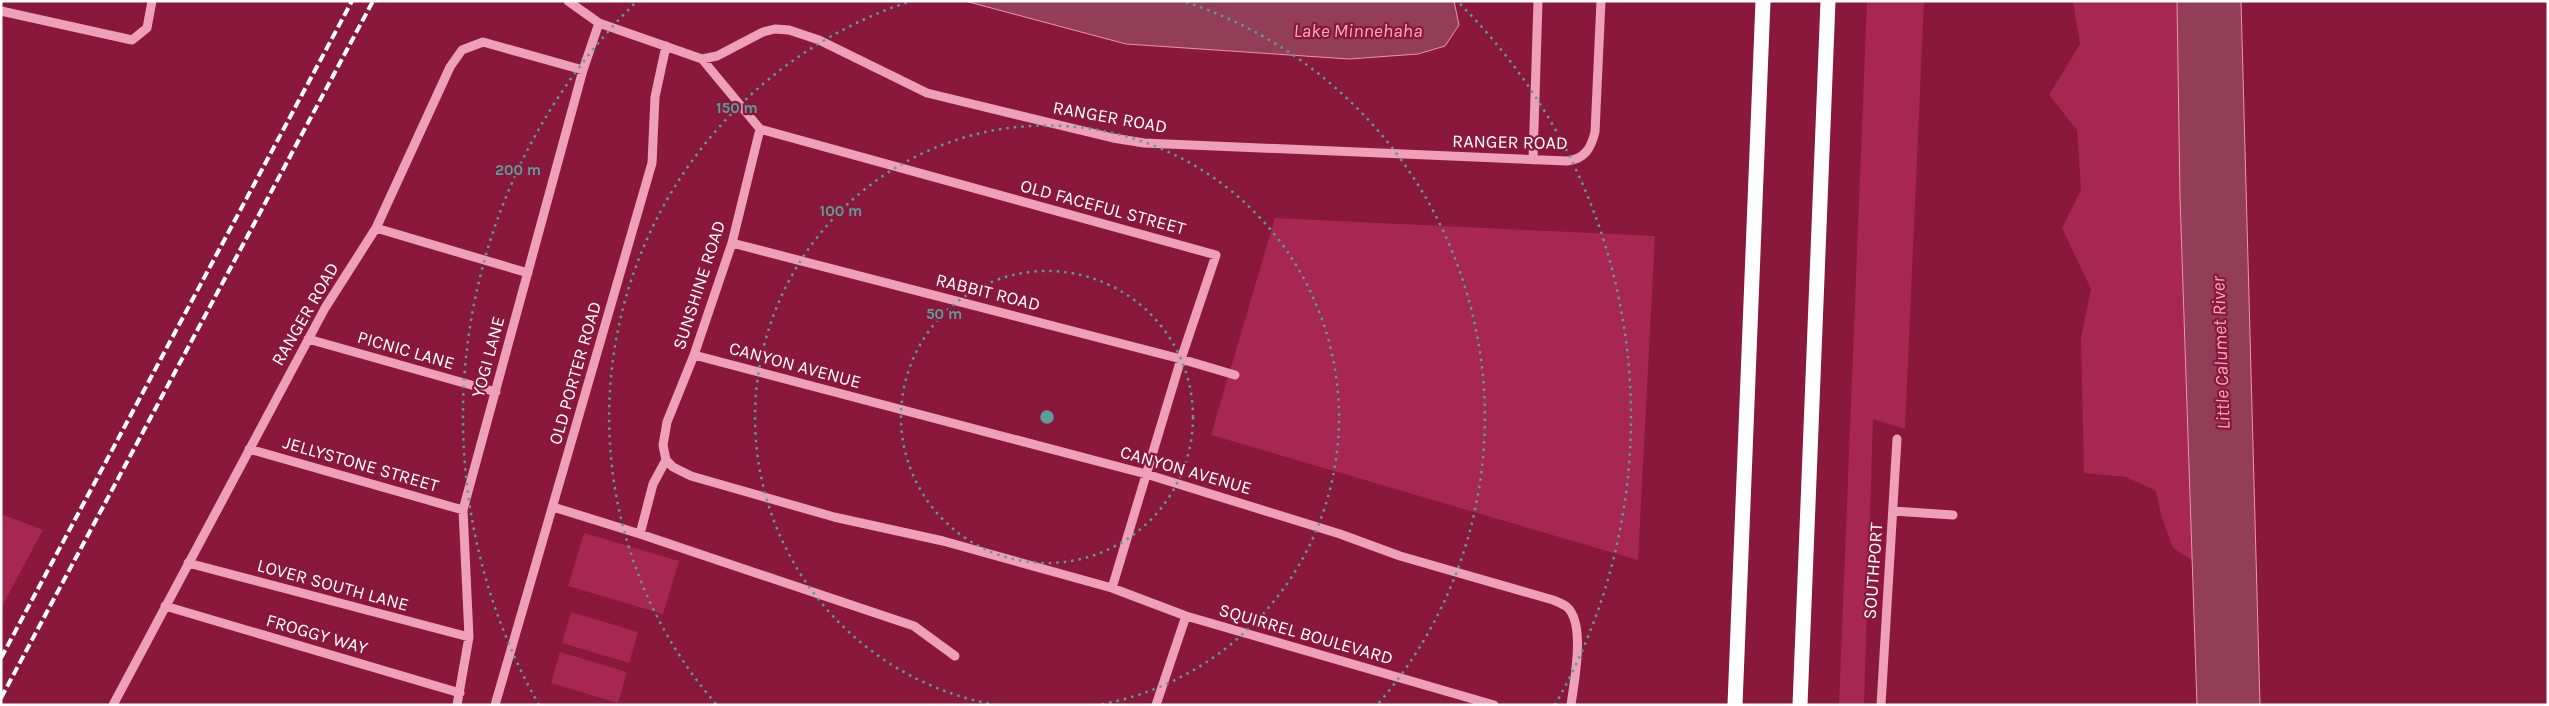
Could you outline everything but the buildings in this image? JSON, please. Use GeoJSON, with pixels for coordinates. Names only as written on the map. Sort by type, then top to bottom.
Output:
{"type":"FeatureCollection","features":[{"type":"Feature","properties":{"kind":"highway"},"geometry":{"type":"LineString","coordinates":[[1735,705],[1763,1]]}},
{"type":"Feature","properties":{"kind":"highway"},"geometry":{"type":"LineString","coordinates":[[1800,705],[1828,1]]}},
{"type":"Feature","properties":{"kind":"street"},"geometry":{"type":"LineString","coordinates":[[1,11],[132,40],[147,28],[152,1]]}},
{"type":"Feature","properties":{"kind":"street"},"geometry":{"type":"LineString","coordinates":[[568,1],[599,23],[702,58],[760,129]]}},
{"type":"Feature","properties":{"kind":"street"},"geometry":{"type":"LineString","coordinates":[[1533,160],[1538,1]]}},
{"type":"Feature","properties":{"kind":"street","name":"RANGER ROAD"},"geometry":{"type":"LineString","coordinates":[[702,58],[717,56],[763,32],[775,29],[789,30],[819,40],[927,93],[1114,138],[1176,145],[1533,160],[1576,160],[1588,150],[1595,132],[1601,1]]}},
{"type":"Feature","properties":{"kind":"street","name":"YOGI LANE"},"geometry":{"type":"LineString","coordinates":[[457,705],[469,637],[463,510],[583,70],[599,23]]}},
{"type":"Feature","properties":{"kind":"street","name":"RANGER ROAD"},"geometry":{"type":"LineString","coordinates":[[113,705],[308,339],[376,228],[450,67],[462,50],[483,42],[583,70]]}},
{"type":"Feature","properties":{"kind":"street","name":"OLD PORTER ROAD"},"geometry":{"type":"LineString","coordinates":[[496,705],[652,163],[655,97],[666,46]]}},
{"type":"Feature","properties":{"kind":"street","name":"SUNSHINE ROAD"},"geometry":{"type":"LineString","coordinates":[[666,460],[663,445],[666,428],[694,355],[732,243],[760,129]]}},
{"type":"Feature","properties":{"kind":"street","name":"OLD FACEFUL STREET"},"geometry":{"type":"LineString","coordinates":[[760,129],[1216,255],[1181,359],[1112,588]]}},
{"type":"Feature","properties":{"kind":"street"},"geometry":{"type":"LineString","coordinates":[[376,228],[528,273]]}},
{"type":"Feature","properties":{"kind":"street","name":"RABBIT ROAD"},"geometry":{"type":"LineString","coordinates":[[732,243],[1181,359],[1235,375]]}},
{"type":"Feature","properties":{"kind":"street","name":"PICNIC LANE"},"geometry":{"type":"LineString","coordinates":[[308,339],[496,392]]}},
{"type":"Feature","properties":{"kind":"street","name":"CANYON AVENUE"},"geometry":{"type":"LineString","coordinates":[[694,355],[1146,474],[1340,534],[1400,556],[1562,604],[1572,614],[1577,634],[1572,705]]}},
{"type":"Feature","properties":{"kind":"street","name":"SOUTHPORT"},"geometry":{"type":"LineString","coordinates":[[1881,705],[1898,439]]}},
{"type":"Feature","properties":{"kind":"street","name":"JELLYSTONE STREET"},"geometry":{"type":"LineString","coordinates":[[250,449],[463,510]]}},
{"type":"Feature","properties":{"kind":"street"},"geometry":{"type":"LineString","coordinates":[[640,534],[653,484],[666,460],[682,472],[701,479],[834,516],[943,541],[1112,588]]}},
{"type":"Feature","properties":{"kind":"street"},"geometry":{"type":"LineString","coordinates":[[554,508],[640,534],[914,626],[955,656]]}},
{"type":"Feature","properties":{"kind":"street"},"geometry":{"type":"LineString","coordinates":[[1893,511],[1953,516]]}},
{"type":"Feature","properties":{"kind":"street","name":"LOVER SOUTH LANE"},"geometry":{"type":"LineString","coordinates":[[188,563],[469,637]]}},
{"type":"Feature","properties":{"kind":"street","name":"SQUIRREL BOULEVARD"},"geometry":{"type":"LineString","coordinates":[[1112,588],[1186,616],[1494,705]]}},
{"type":"Feature","properties":{"kind":"street","name":"FROGGY WAY"},"geometry":{"type":"LineString","coordinates":[[165,606],[460,693]]}},
{"type":"Feature","properties":{"kind":"street"},"geometry":{"type":"LineString","coordinates":[[1156,705],[1186,616]]}},
{"type":"Feature","properties":{"kind":"shaded area"},"geometry":{"type":"Polygon","coordinates":[[[1867,1],[1924,1],[1905,429],[1873,419],[1864,705],[1839,705],[1867,1]]]}},
{"type":"Feature","properties":{"kind":"shaded area"},"geometry":{"type":"Polygon","coordinates":[[[2073,1],[2177,1],[2180,197],[2193,561],[2173,548],[2161,515],[2156,491],[2126,477],[2084,473],[2081,338],[2091,289],[2062,228],[2081,190],[2077,130],[2049,95],[2080,44],[2073,1]]]}},
{"type":"Feature","properties":{"kind":"shaded area"},"geometry":{"type":"Polygon","coordinates":[[[1275,218],[1655,236],[1638,560],[1211,435],[1275,218]]]}},
{"type":"Feature","properties":{"kind":"shaded area"},"geometry":{"type":"Polygon","coordinates":[[[1,514],[43,530],[1,608],[1,514]]]}},
{"type":"Feature","properties":{"kind":"shaded area"},"geometry":{"type":"Polygon","coordinates":[[[584,533],[679,561],[663,614],[568,586],[584,533]]]}},
{"type":"Feature","properties":{"kind":"shaded area"},"geometry":{"type":"Polygon","coordinates":[[[571,612],[638,632],[629,663],[562,643],[571,612]]]}},
{"type":"Feature","properties":{"kind":"shaded area"},"geometry":{"type":"Polygon","coordinates":[[[560,652],[627,672],[618,703],[551,683],[560,652]]]}},
{"type":"Feature","properties":{"kind":"water","name":"Lake Minnehaha"},"geometry":{"type":"Polygon","coordinates":[[[965,1],[1454,1],[1459,25],[1445,46],[1418,54],[1349,59],[1126,44],[965,1]]]}},
{"type":"Feature","properties":{"kind":"water","name":"Little Calumet River"},"geometry":{"type":"Polygon","coordinates":[[[2177,1],[2241,1],[2260,705],[2197,705],[2180,197],[2177,1]]]}},
{"type":"Feature","properties":{"kind":"railway"},"geometry":{"type":"LineString","coordinates":[[1,658],[352,1]]}},
{"type":"Feature","properties":{"kind":"railway"},"geometry":{"type":"LineString","coordinates":[[1,698],[373,1]]}}]}
